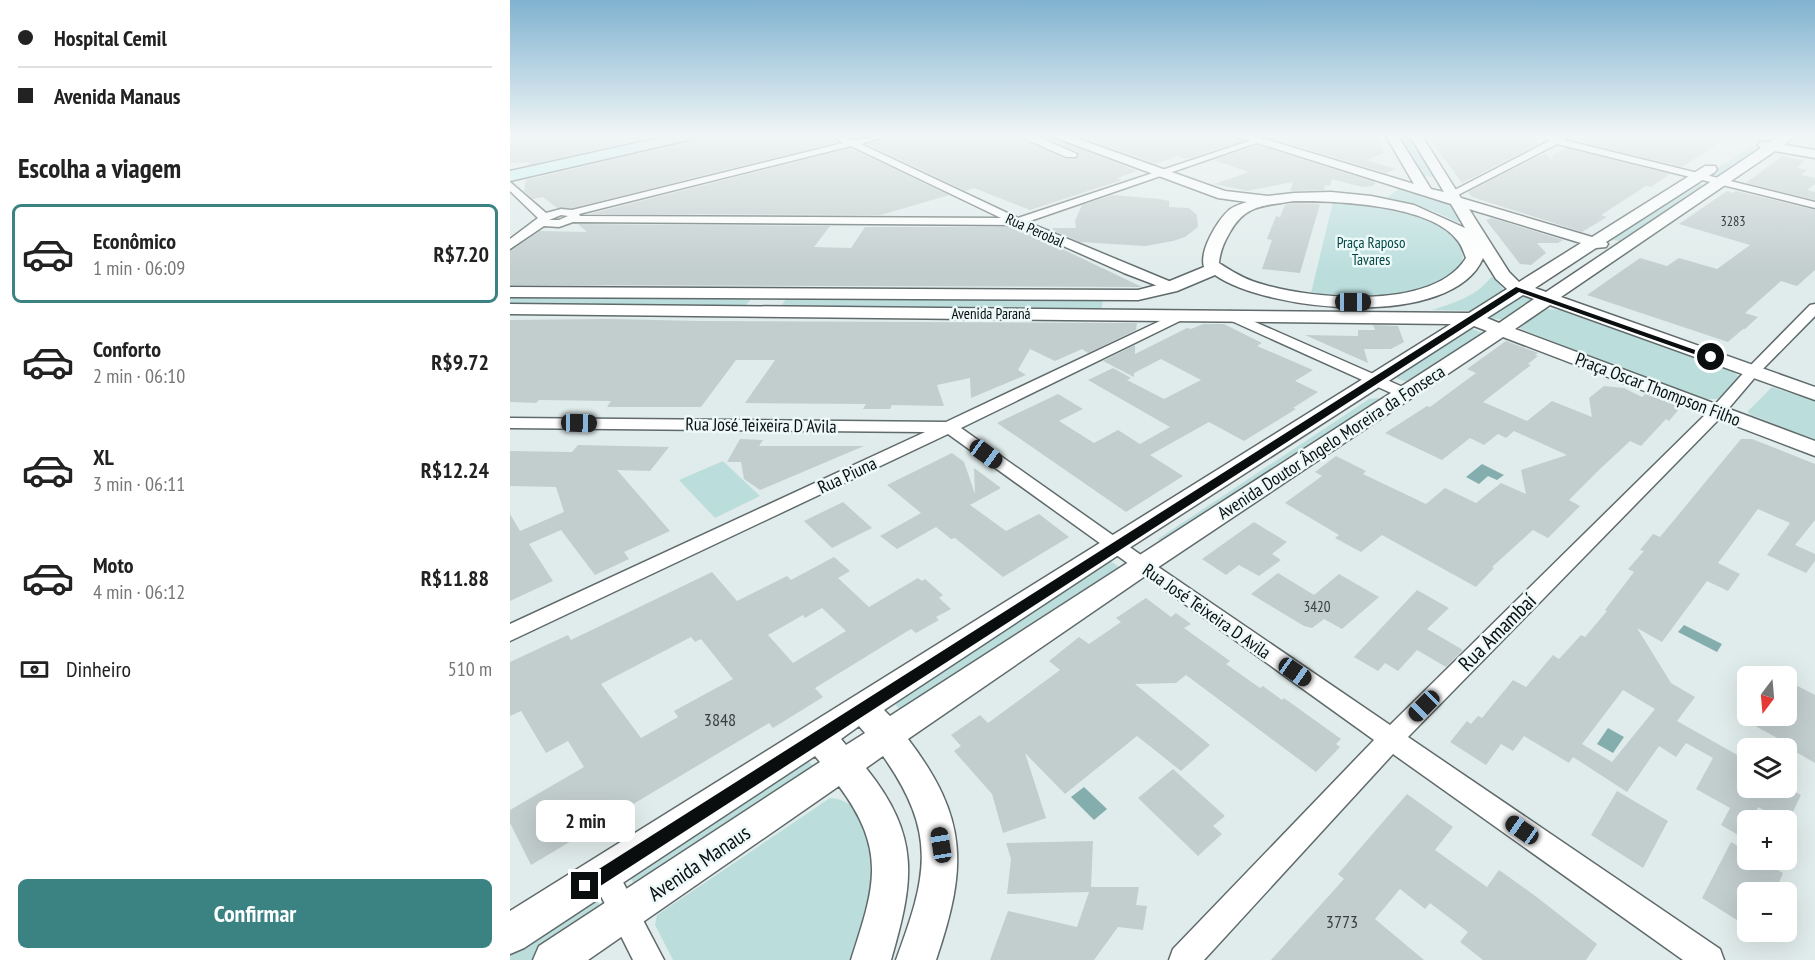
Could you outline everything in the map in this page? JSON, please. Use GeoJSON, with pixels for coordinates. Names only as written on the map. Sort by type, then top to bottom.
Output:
{"type":"FeatureCollection","features":[{"type":"Feature","properties":{"kind":"street"},"geometry":{"type":"LineString","coordinates":[[510,186],[543,220],[559,223],[572,216],[709,181]]}},
{"type":"Feature","properties":{"kind":"street","name":"Rua Perobal"},"geometry":{"type":"LineString","coordinates":[[930,181],[1114,266],[1171,287]]}},
{"type":"Feature","properties":{"kind":"street"},"geometry":{"type":"LineString","coordinates":[[572,216],[1016,222],[1135,181]]}},
{"type":"Feature","properties":{"kind":"street"},"geometry":{"type":"LineString","coordinates":[[1145,181],[1234,214]]}},
{"type":"Feature","properties":{"kind":"street"},"geometry":{"type":"LineString","coordinates":[[1182,181],[1223,195],[1246,198],[1354,197],[1408,208],[1483,242]]}},
{"type":"Feature","properties":{"kind":"street"},"geometry":{"type":"LineString","coordinates":[[1370,181],[1381,185],[1403,185],[1455,197],[1475,181]]}},
{"type":"Feature","properties":{"kind":"street"},"geometry":{"type":"LineString","coordinates":[[1403,185],[1414,181]]}},
{"type":"Feature","properties":{"kind":"street"},"geometry":{"type":"LineString","coordinates":[[1420,181],[1426,192]]}},
{"type":"Feature","properties":{"kind":"street"},"geometry":{"type":"LineString","coordinates":[[1423,181],[1492,212],[1618,250]]}},
{"type":"Feature","properties":{"kind":"street"},"geometry":{"type":"LineString","coordinates":[[1445,181],[1507,282],[1519,289],[1815,394]]}},
{"type":"Feature","properties":{"kind":"street"},"geometry":{"type":"LineString","coordinates":[[510,934],[1114,546],[1692,181]]}},
{"type":"Feature","properties":{"kind":"street"},"geometry":{"type":"LineString","coordinates":[[1714,181],[1815,206]]}},
{"type":"Feature","properties":{"kind":"street","name":"Avenida Doutor Ângelo Moreira da Fonseca"},"geometry":{"type":"LineString","coordinates":[[843,765],[1141,565],[1406,394],[1719,182]]}},
{"type":"Feature","properties":{"kind":"street"},"geometry":{"type":"LineString","coordinates":[[1354,197],[1381,185]]}},
{"type":"Feature","properties":{"kind":"street"},"geometry":{"type":"LineString","coordinates":[[1277,198],[1259,202],[1234,214],[1211,252],[1211,265],[1244,283],[1284,295],[1335,301],[1380,302]]}},
{"type":"Feature","properties":{"kind":"street"},"geometry":{"type":"LineString","coordinates":[[510,245],[543,220]]}},
{"type":"Feature","properties":{"kind":"street"},"geometry":{"type":"LineString","coordinates":[[1449,226],[1470,244],[1475,259]]}},
{"type":"Feature","properties":{"kind":"street"},"geometry":{"type":"LineString","coordinates":[[1251,315],[1358,307],[1419,296],[1447,287],[1464,274],[1475,259],[1483,242]]}},
{"type":"Feature","properties":{"kind":"street","name":"Avenida Paraná"},"geometry":{"type":"LineString","coordinates":[[512,297],[751,293],[1146,294],[1171,287],[1215,269]]}},
{"type":"Feature","properties":{"kind":"street"},"geometry":{"type":"LineString","coordinates":[[1502,274],[1537,277]]}},
{"type":"Feature","properties":{"kind":"street"},"geometry":{"type":"LineString","coordinates":[[740,311],[750,308],[761,299],[758,295],[751,293]]}},
{"type":"Feature","properties":{"kind":"street"},"geometry":{"type":"LineString","coordinates":[[773,311],[764,305],[773,296],[782,294]]}},
{"type":"Feature","properties":{"kind":"street","name":"Avenida Paraná"},"geometry":{"type":"LineString","coordinates":[[512,297],[740,311],[1472,319]]}},
{"type":"Feature","properties":{"kind":"street","name":"Rua Amambaí"},"geometry":{"type":"LineString","coordinates":[[1184,960],[1391,739],[1717,412],[1752,372],[1815,308]]}},
{"type":"Feature","properties":{"kind":"street","name":"Rua Piuna"},"geometry":{"type":"LineString","coordinates":[[510,633],[949,428],[1181,315]]}},
{"type":"Feature","properties":{"kind":"street"},"geometry":{"type":"LineString","coordinates":[[1230,315],[1406,394]]}},
{"type":"Feature","properties":{"kind":"street","name":"Praça Oscar Thompson Filho"},"geometry":{"type":"LineString","coordinates":[[1472,319],[1815,449]]}},
{"type":"Feature","properties":{"kind":"street","name":"Rua José Teixeira D Avila"},"geometry":{"type":"LineString","coordinates":[[510,423],[949,428],[1141,565],[1709,960]]}},
{"type":"Feature","properties":{"kind":"street"},"geometry":{"type":"LineString","coordinates":[[863,708],[911,766],[934,808],[941,845],[937,896],[916,960]]}},
{"type":"Feature","properties":{"kind":"street"},"geometry":{"type":"LineString","coordinates":[[819,737],[872,801],[886,829],[893,864],[883,925],[871,960]]}},
{"type":"Feature","properties":{"kind":"street","name":"Avenida Manaus"},"geometry":{"type":"LineString","coordinates":[[553,960],[625,914],[843,765]]}},
{"type":"Feature","properties":{"kind":"street"},"geometry":{"type":"LineString","coordinates":[[604,874],[649,960]]}},
{"type":"Feature","properties":{"kind":"green space"},"geometry":{"type":"Polygon","coordinates":[[[1697,182],[1706,186],[1619,241],[1607,238],[1697,182]]]}},
{"type":"Feature","properties":{"kind":"green space"},"geometry":{"type":"Polygon","coordinates":[[[1399,189],[1452,204],[1462,222],[1387,197],[1399,189]]]}},
{"type":"Feature","properties":{"kind":"green space","name":"Praça Raposo Tavares"},"geometry":{"type":"Polygon","coordinates":[[[1337,200],[1386,205],[1435,223],[1449,232],[1459,243],[1463,255],[1458,269],[1448,279],[1432,286],[1389,296],[1344,298],[1311,293],[1333,202],[1337,200]]]}},
{"type":"Feature","properties":{"kind":"green space"},"geometry":{"type":"Polygon","coordinates":[[[1491,277],[1496,279],[1505,292],[1477,311],[1432,310],[1472,294],[1491,277]]]}},
{"type":"Feature","properties":{"kind":"green space"},"geometry":{"type":"Polygon","coordinates":[[[1521,294],[1535,299],[1503,320],[1491,318],[1490,315],[1521,294]]]}},
{"type":"Feature","properties":{"kind":"green space"},"geometry":{"type":"Polygon","coordinates":[[[510,297],[753,297],[746,305],[510,306],[510,297]]]}},
{"type":"Feature","properties":{"kind":"green space"},"geometry":{"type":"Polygon","coordinates":[[[787,298],[1103,299],[1102,308],[781,306],[787,298]]]}},
{"type":"Feature","properties":{"kind":"green space"},"geometry":{"type":"Polygon","coordinates":[[[1546,309],[1559,310],[1733,371],[1739,377],[1718,399],[1702,399],[1521,329],[1520,327],[1546,309]]]}},
{"type":"Feature","properties":{"kind":"green space"},"geometry":{"type":"Polygon","coordinates":[[[1471,328],[1482,333],[1407,382],[1396,378],[1471,328]]]}},
{"type":"Feature","properties":{"kind":"green space"},"geometry":{"type":"Polygon","coordinates":[[[1772,387],[1815,401],[1815,440],[1749,414],[1748,411],[1772,387]]]}},
{"type":"Feature","properties":{"kind":"green space"},"geometry":{"type":"Polygon","coordinates":[[[1369,399],[1382,400],[1161,542],[1158,539],[1369,399]]]}},
{"type":"Feature","properties":{"kind":"green space"},"geometry":{"type":"Polygon","coordinates":[[[723,461],[760,496],[715,518],[679,480],[723,461]]]}},
{"type":"Feature","properties":{"kind":"green space"},"geometry":{"type":"Polygon","coordinates":[[[1109,560],[1123,570],[906,716],[893,702],[1109,560]]]}},
{"type":"Feature","properties":{"kind":"green space"},"geometry":{"type":"Polygon","coordinates":[[[807,759],[820,775],[640,895],[629,875],[807,759]]]}},
{"type":"Feature","properties":{"kind":"green space"},"geometry":{"type":"Polygon","coordinates":[[[830,798],[846,803],[858,814],[865,830],[869,849],[870,891],[866,925],[854,960],[673,960],[655,925],[657,915],[830,798]]]}},
{"type":"Feature","properties":{"kind":"green space"},"geometry":{"type":"Polygon","coordinates":[[[594,895],[605,916],[540,960],[510,960],[510,950],[594,895]]]}},
{"type":"Feature","properties":{"kind":"shaded area"},"geometry":{"type":"Polygon","coordinates":[[[1482,464],[1504,475],[1497,480],[1488,476],[1479,484],[1466,477],[1482,464]]]}},
{"type":"Feature","properties":{"kind":"shaded area"},"geometry":{"type":"Polygon","coordinates":[[[1684,625],[1722,644],[1717,652],[1678,632],[1684,625]]]}},
{"type":"Feature","properties":{"kind":"shaded area"},"geometry":{"type":"Polygon","coordinates":[[[1608,728],[1624,737],[1613,753],[1597,744],[1608,728]]]}},
{"type":"Feature","properties":{"kind":"shaded area"},"geometry":{"type":"Polygon","coordinates":[[[1084,787],[1107,809],[1094,820],[1071,797],[1084,787]]]}},
{"type":"Feature","properties":{"kind":"building"},"geometry":{"type":"Polygon","coordinates":[[[526,181],[682,181],[572,208],[557,208],[543,197],[533,199],[524,191],[526,181]]]}},
{"type":"Feature","properties":{"kind":"building"},"geometry":{"type":"Polygon","coordinates":[[[721,181],[919,181],[949,195],[881,215],[589,214],[721,181]]]}},
{"type":"Feature","properties":{"kind":"building"},"geometry":{"type":"Polygon","coordinates":[[[944,181],[1120,181],[1030,210],[974,188],[965,191],[944,181]]]}},
{"type":"Feature","properties":{"kind":"building"},"geometry":{"type":"Polygon","coordinates":[[[1224,181],[1331,181],[1330,186],[1325,185],[1324,190],[1290,191],[1293,182],[1247,191],[1215,184],[1224,181]]]}},
{"type":"Feature","properties":{"kind":"building"},"geometry":{"type":"Polygon","coordinates":[[[1339,181],[1375,182],[1374,186],[1362,187],[1339,181]]]}},
{"type":"Feature","properties":{"kind":"building"},"geometry":{"type":"Polygon","coordinates":[[[1490,181],[1660,181],[1651,187],[1646,186],[1601,215],[1607,217],[1582,232],[1472,197],[1468,192],[1490,181]]]}},
{"type":"Feature","properties":{"kind":"building"},"geometry":{"type":"Polygon","coordinates":[[[1749,181],[1815,181],[1815,184],[1807,190],[1815,192],[1815,200],[1746,183],[1749,181]]]}},
{"type":"Feature","properties":{"kind":"building"},"geometry":{"type":"Polygon","coordinates":[[[1727,191],[1733,193],[1736,191],[1815,210],[1815,270],[1797,286],[1781,281],[1745,313],[1758,317],[1728,342],[1587,295],[1640,258],[1667,266],[1679,258],[1717,269],[1750,245],[1679,224],[1727,191]]]}},
{"type":"Feature","properties":{"kind":"building"},"geometry":{"type":"Polygon","coordinates":[[[1113,195],[1160,199],[1169,201],[1169,207],[1189,208],[1197,215],[1198,227],[1185,237],[1145,246],[1080,242],[1053,230],[1053,228],[1076,228],[1075,221],[1082,205],[1113,195]]]}},
{"type":"Feature","properties":{"kind":"building"},"geometry":{"type":"Polygon","coordinates":[[[1320,204],[1300,273],[1262,269],[1272,240],[1267,239],[1276,216],[1280,217],[1285,205],[1320,204]]]}},
{"type":"Feature","properties":{"kind":"building"},"geometry":{"type":"Polygon","coordinates":[[[1492,218],[1563,240],[1558,243],[1537,243],[1546,253],[1531,265],[1520,264],[1486,220],[1492,218]]]}},
{"type":"Feature","properties":{"kind":"building"},"geometry":{"type":"Polygon","coordinates":[[[578,224],[830,226],[814,247],[851,248],[865,227],[1016,227],[1142,287],[510,285],[510,251],[540,231],[587,232],[578,224]]]}},
{"type":"Feature","properties":{"kind":"building"},"geometry":{"type":"Polygon","coordinates":[[[510,320],[1137,323],[1136,330],[1088,353],[1082,349],[1055,361],[1030,349],[1018,370],[1026,375],[971,398],[970,378],[937,385],[944,406],[892,405],[890,409],[863,409],[866,404],[745,403],[775,360],[736,360],[701,407],[607,407],[611,401],[510,402],[510,320]]]}},
{"type":"Feature","properties":{"kind":"building"},"geometry":{"type":"Polygon","coordinates":[[[1203,324],[1224,324],[1262,343],[1257,346],[1313,370],[1295,381],[1318,392],[1293,408],[1296,409],[1244,441],[1209,422],[1150,455],[1183,476],[1126,512],[997,423],[1058,394],[1083,409],[1059,421],[1094,443],[1118,430],[1140,444],[1170,427],[1088,380],[1113,368],[1131,378],[1127,380],[1164,399],[1201,380],[1161,359],[1134,373],[1134,377],[1103,361],[1135,345],[1135,354],[1187,328],[1191,329],[1203,324]]]}},
{"type":"Feature","properties":{"kind":"building"},"geometry":{"type":"Polygon","coordinates":[[[1373,325],[1398,326],[1404,342],[1391,349],[1364,349],[1368,363],[1305,335],[1358,336],[1358,330],[1375,330],[1373,325]]]}},
{"type":"Feature","properties":{"kind":"building"},"geometry":{"type":"Polygon","coordinates":[[[1506,341],[1538,353],[1535,355],[1538,356],[1528,364],[1531,365],[1483,402],[1527,421],[1552,401],[1592,417],[1589,398],[1604,386],[1624,388],[1642,397],[1645,394],[1681,407],[1669,421],[1666,419],[1641,446],[1630,441],[1600,469],[1569,500],[1580,506],[1548,538],[1533,530],[1492,567],[1494,568],[1476,587],[1382,535],[1361,552],[1335,538],[1339,535],[1285,503],[1322,476],[1315,472],[1336,456],[1366,471],[1363,474],[1426,504],[1445,488],[1476,503],[1501,483],[1526,494],[1521,470],[1567,455],[1514,431],[1506,438],[1498,434],[1484,445],[1470,438],[1442,460],[1385,433],[1427,406],[1430,407],[1476,373],[1467,369],[1506,341]]]}},
{"type":"Feature","properties":{"kind":"building"},"geometry":{"type":"Polygon","coordinates":[[[740,439],[763,440],[759,446],[864,446],[760,490],[744,479],[741,462],[727,462],[740,439]]]}},
{"type":"Feature","properties":{"kind":"building"},"geometry":{"type":"Polygon","coordinates":[[[1741,439],[1752,439],[1815,464],[1815,520],[1795,545],[1815,554],[1815,561],[1806,573],[1767,555],[1790,523],[1758,509],[1718,563],[1740,574],[1728,591],[1707,581],[1662,642],[1637,628],[1671,683],[1695,697],[1677,721],[1737,755],[1737,798],[1797,798],[1797,793],[1801,795],[1794,810],[1763,810],[1758,807],[1757,810],[1737,810],[1737,834],[1721,825],[1730,808],[1696,789],[1713,758],[1686,743],[1676,757],[1659,746],[1627,792],[1573,757],[1569,763],[1524,736],[1513,751],[1501,744],[1486,765],[1450,742],[1467,721],[1471,724],[1478,716],[1482,718],[1513,680],[1526,687],[1553,655],[1559,659],[1581,635],[1585,637],[1607,611],[1605,610],[1634,572],[1628,569],[1644,551],[1640,550],[1653,534],[1660,537],[1741,439]],[[1623,690],[1582,744],[1612,762],[1655,709],[1623,690]]]}},
{"type":"Feature","properties":{"kind":"building"},"geometry":{"type":"Polygon","coordinates":[[[578,445],[669,447],[650,471],[617,470],[670,531],[624,552],[629,559],[595,575],[561,530],[529,544],[553,581],[510,601],[510,514],[520,531],[564,512],[556,487],[510,486],[510,451],[572,452],[578,445]]]}},
{"type":"Feature","properties":{"kind":"building"},"geometry":{"type":"Polygon","coordinates":[[[952,453],[964,462],[975,494],[974,468],[1001,488],[970,505],[1006,531],[1039,514],[1069,537],[1003,577],[955,538],[951,539],[936,527],[897,549],[880,536],[921,513],[887,485],[952,453]]]}},
{"type":"Feature","properties":{"kind":"building"},"geometry":{"type":"Polygon","coordinates":[[[843,502],[872,528],[832,548],[804,521],[843,502]]]}},
{"type":"Feature","properties":{"kind":"building"},"geometry":{"type":"Polygon","coordinates":[[[1254,522],[1287,542],[1272,554],[1281,560],[1259,576],[1239,565],[1226,575],[1202,559],[1254,522]]]}},
{"type":"Feature","properties":{"kind":"building"},"geometry":{"type":"Polygon","coordinates":[[[834,557],[850,571],[838,578],[869,607],[918,578],[922,581],[925,579],[943,595],[939,598],[951,609],[936,617],[939,620],[916,633],[911,629],[815,688],[823,697],[773,728],[769,723],[531,865],[510,823],[510,810],[584,767],[568,741],[546,753],[521,711],[510,716],[510,662],[568,635],[571,640],[712,572],[737,601],[787,576],[791,580],[834,557]],[[822,608],[805,618],[803,615],[768,635],[793,663],[846,631],[822,608]],[[691,637],[601,684],[641,738],[678,717],[674,711],[733,679],[701,639],[695,642],[691,637]]]}},
{"type":"Feature","properties":{"kind":"building"},"geometry":{"type":"Polygon","coordinates":[[[1278,573],[1314,595],[1339,574],[1379,597],[1342,629],[1324,619],[1312,628],[1304,626],[1251,594],[1278,573]]]}},
{"type":"Feature","properties":{"kind":"building"},"geometry":{"type":"Polygon","coordinates":[[[1417,590],[1449,608],[1427,629],[1463,650],[1446,667],[1417,650],[1398,671],[1385,663],[1378,671],[1354,657],[1417,590]]]}},
{"type":"Feature","properties":{"kind":"building"},"geometry":{"type":"Polygon","coordinates":[[[1146,598],[1171,617],[1176,613],[1191,624],[1184,628],[1230,661],[1226,664],[1260,688],[1263,686],[1282,700],[1284,698],[1341,739],[1336,744],[1340,747],[1316,772],[1186,675],[1176,683],[1135,684],[1210,745],[1181,771],[1137,736],[1065,794],[1025,753],[1046,818],[1003,833],[992,794],[954,751],[961,746],[951,735],[980,715],[988,723],[1060,670],[1049,661],[1079,637],[1089,644],[1121,622],[1116,618],[1146,598]]]}},
{"type":"Feature","properties":{"kind":"building"},"geometry":{"type":"Polygon","coordinates":[[[1797,686],[1815,695],[1815,763],[1797,753],[1797,738],[1777,738],[1755,726],[1797,726],[1797,686]]]}},
{"type":"Feature","properties":{"kind":"building"},"geometry":{"type":"Polygon","coordinates":[[[1173,769],[1225,816],[1213,826],[1222,834],[1198,856],[1138,798],[1173,769]]]}},
{"type":"Feature","properties":{"kind":"building"},"geometry":{"type":"Polygon","coordinates":[[[1617,791],[1668,821],[1643,868],[1591,835],[1617,791]]]}},
{"type":"Feature","properties":{"kind":"building"},"geometry":{"type":"Polygon","coordinates":[[[1407,794],[1453,827],[1435,850],[1487,887],[1499,870],[1534,895],[1597,944],[1586,960],[1483,960],[1460,942],[1468,932],[1430,903],[1425,909],[1400,889],[1375,919],[1424,960],[1271,960],[1344,879],[1338,874],[1407,794]]]}},
{"type":"Feature","properties":{"kind":"building"},"geometry":{"type":"Polygon","coordinates":[[[1093,841],[1091,887],[1139,887],[1136,905],[1147,906],[1143,930],[1118,927],[1094,960],[990,960],[1008,911],[1077,927],[1089,892],[1007,894],[1011,859],[1006,843],[1093,841]]]}},
{"type":"Feature","properties":{"kind":"building"},"geometry":{"type":"Polygon","coordinates":[[[1731,842],[1737,846],[1737,870],[1778,870],[1783,873],[1779,882],[1737,882],[1737,920],[1702,898],[1731,842]]]}},
{"type":"Feature","properties":{"kind":"route"},"geometry":{"type":"LineString","coordinates":[[585,886],[1519,289],[1711,357]]}}]}
